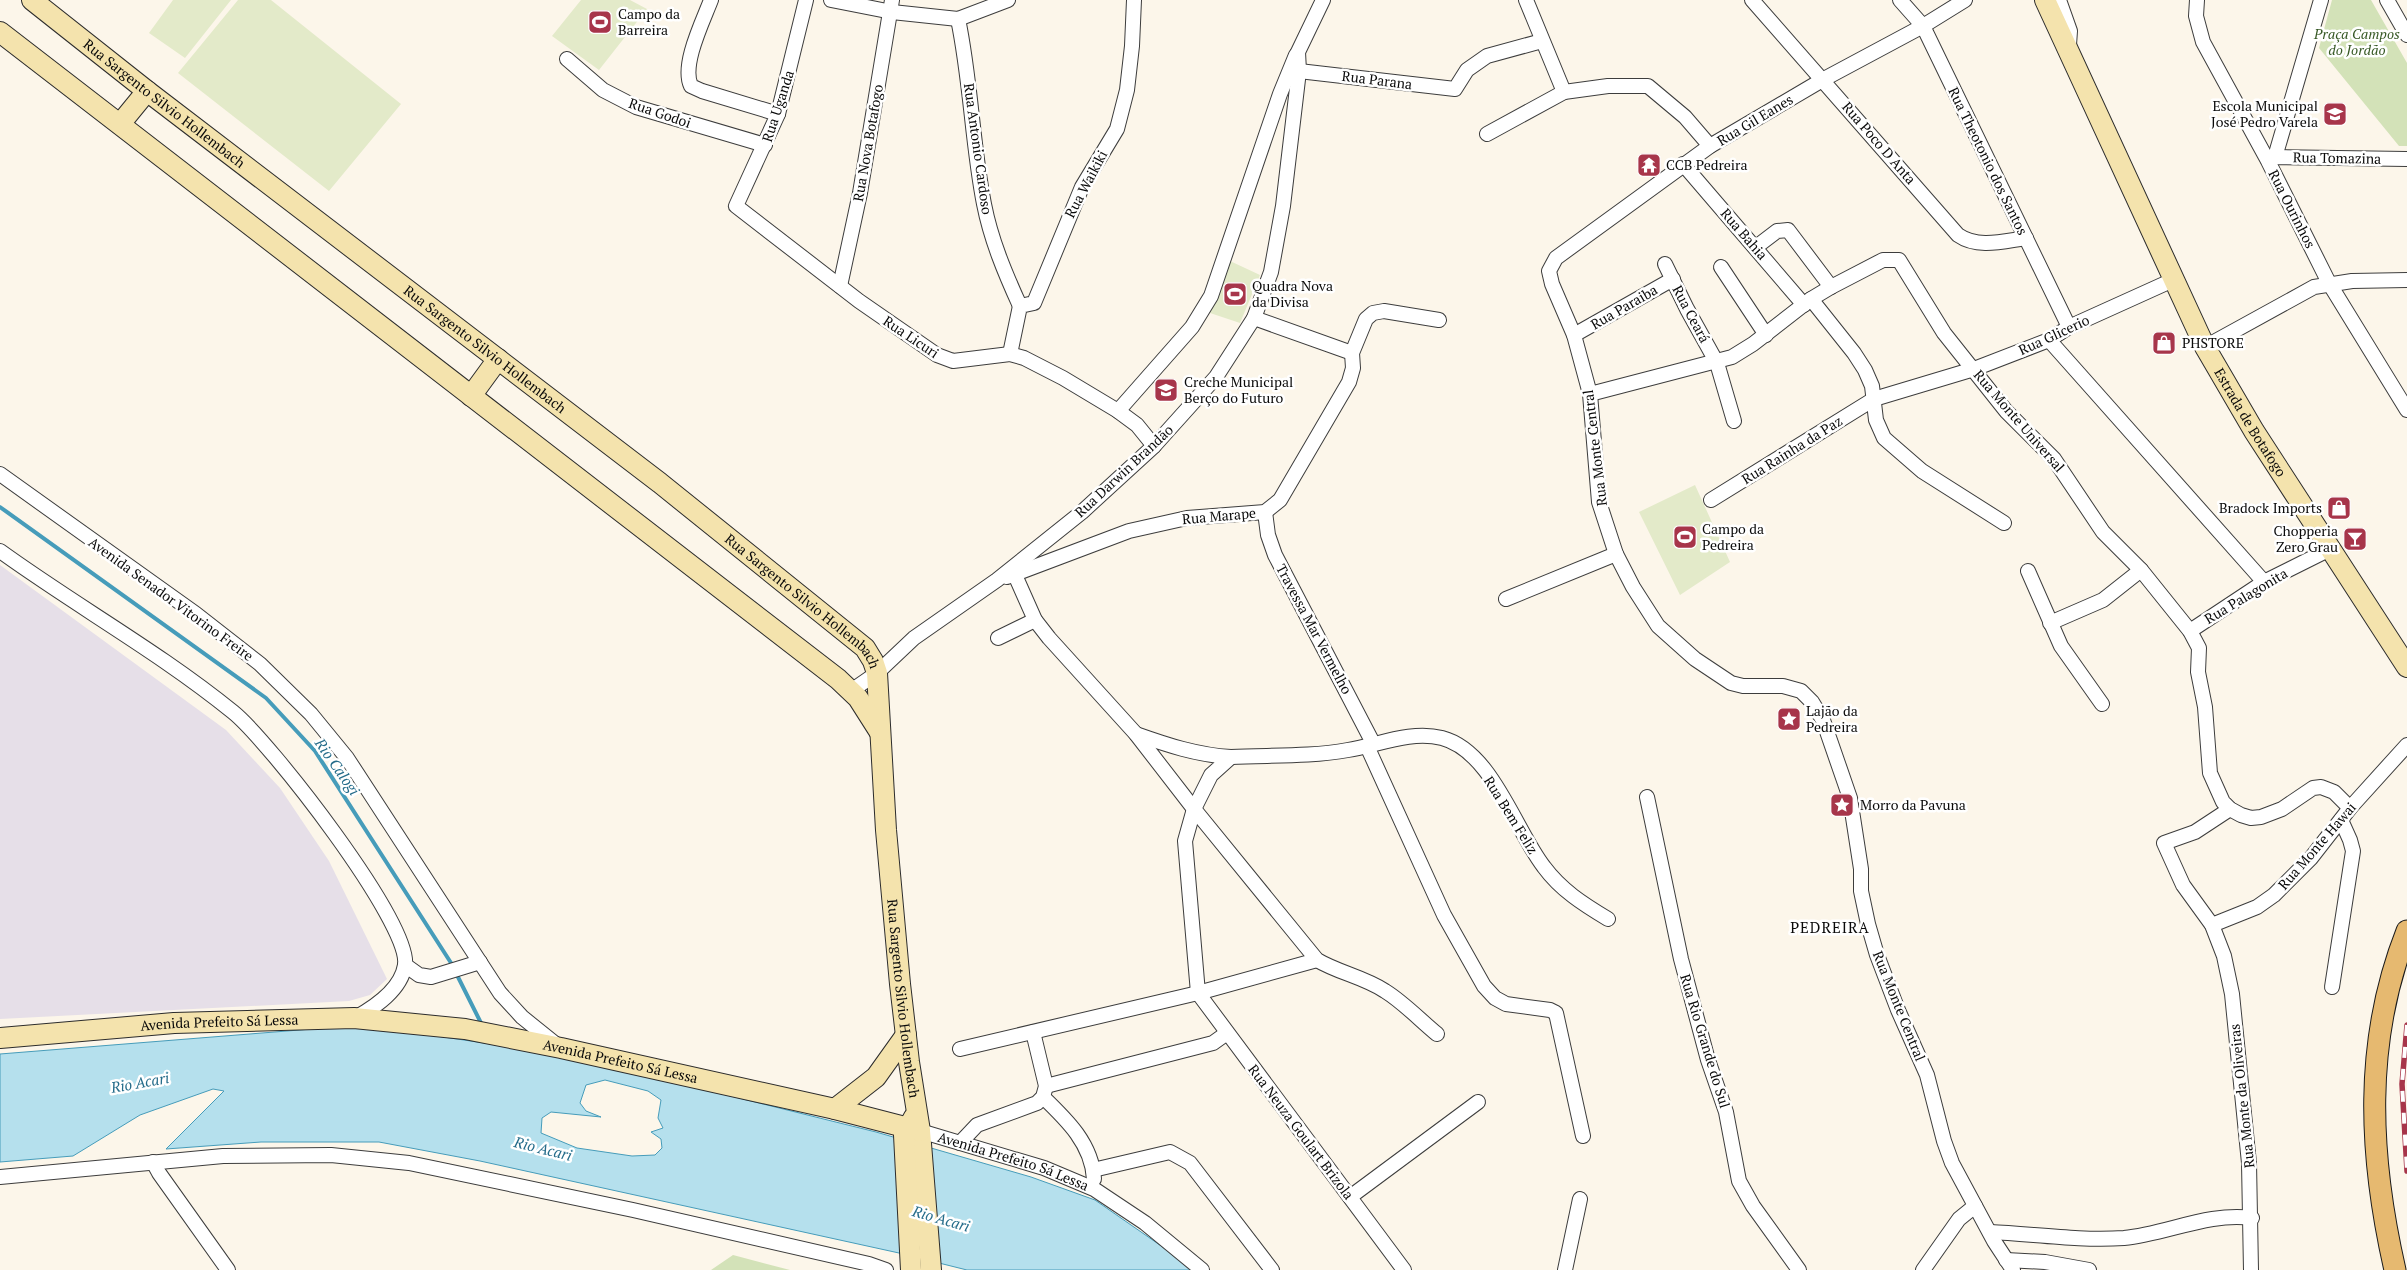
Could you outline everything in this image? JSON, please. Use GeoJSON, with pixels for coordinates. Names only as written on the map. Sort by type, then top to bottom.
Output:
{"type":"FeatureCollection","features":[{"type":"Feature","properties":{"kind":"main road","name":"Rua Sargento Silvio Hollembach"},"geometry":{"type":"LineString","coordinates":[[32,0],[146,91],[660,483],[856,640],[869,655],[877,674],[886,830],[914,1129],[931,1270]]}},
{"type":"Feature","properties":{"kind":"main road","name":"Estrada de Botafogo"},"geometry":{"type":"LineString","coordinates":[[2045,0],[2205,347],[2249,423],[2407,668]]}},
{"type":"Feature","properties":{"kind":"main road"},"geometry":{"type":"LineString","coordinates":[[0,32],[852,691],[882,735]]}},
{"type":"Feature","properties":{"kind":"main road"},"geometry":{"type":"LineString","coordinates":[[120,124],[146,91]]}},
{"type":"Feature","properties":{"kind":"main road"},"geometry":{"type":"LineString","coordinates":[[471,396],[498,359]]}},
{"type":"Feature","properties":{"kind":"main road"},"geometry":{"type":"LineString","coordinates":[[2395,1270],[2385,1226],[2373,1114],[2375,1079],[2384,1009],[2398,955],[2407,931]]}},
{"type":"Feature","properties":{"kind":"main road","name":"Avenida Prefeito Sá Lessa"},"geometry":{"type":"LineString","coordinates":[[0,1038],[174,1023],[354,1018],[465,1029],[560,1048],[835,1109],[914,1129]]}},
{"type":"Feature","properties":{"kind":"main road"},"geometry":{"type":"LineString","coordinates":[[835,1109],[876,1077],[906,1035]]}},
{"type":"Feature","properties":{"kind":"main road","name":"Rua Sargento Silvio Hollembach"},"geometry":{"type":"LineString","coordinates":[[911,1268],[914,1129]]}},
{"type":"Feature","properties":{"kind":"street"},"geometry":{"type":"LineString","coordinates":[[711,0],[690,59],[688,73],[691,86],[778,114]]}},
{"type":"Feature","properties":{"kind":"street","name":"Rua Uganda"},"geometry":{"type":"LineString","coordinates":[[736,206],[778,114],[806,0]]}},
{"type":"Feature","properties":{"kind":"street"},"geometry":{"type":"LineString","coordinates":[[831,0],[892,6],[958,19],[1008,0]]}},
{"type":"Feature","properties":{"kind":"street","name":"Rua Waikiki"},"geometry":{"type":"LineString","coordinates":[[1020,306],[1034,303],[1082,187],[1117,129],[1127,90],[1132,46],[1134,0]]}},
{"type":"Feature","properties":{"kind":"street","name":"Rua Darwin Brandão"},"geometry":{"type":"LineString","coordinates":[[852,691],[877,674],[920,633],[997,580],[1082,512],[1154,446],[1216,376],[1254,318],[1271,272],[1279,234],[1299,71],[1298,52],[1322,0]]}},
{"type":"Feature","properties":{"kind":"street"},"geometry":{"type":"LineString","coordinates":[[1526,0],[1564,92]]}},
{"type":"Feature","properties":{"kind":"street","name":"Rua Poco D Anta"},"geometry":{"type":"LineString","coordinates":[[1752,0],[1824,79],[1958,235],[1965,240],[1981,243],[2026,238]]}},
{"type":"Feature","properties":{"kind":"street","name":"Rua Theotonio dos Santos"},"geometry":{"type":"LineString","coordinates":[[1900,0],[1923,26],[2069,327]]}},
{"type":"Feature","properties":{"kind":"street","name":"Rua Gil Eanes"},"geometry":{"type":"LineString","coordinates":[[1556,258],[1710,146],[1824,79],[1923,26],[1965,0]]}},
{"type":"Feature","properties":{"kind":"street"},"geometry":{"type":"LineString","coordinates":[[2059,0],[2070,31],[2069,50]]}},
{"type":"Feature","properties":{"kind":"street","name":"Rua Ourinhos"},"geometry":{"type":"LineString","coordinates":[[2197,0],[2196,16],[2203,42],[2272,159],[2330,283],[2407,410]]}},
{"type":"Feature","properties":{"kind":"street"},"geometry":{"type":"LineString","coordinates":[[2272,159],[2321,0]]}},
{"type":"Feature","properties":{"kind":"street"},"geometry":{"type":"LineString","coordinates":[[2387,0],[2407,36]]}},
{"type":"Feature","properties":{"kind":"street","name":"Rua Nova Botafogo"},"geometry":{"type":"LineString","coordinates":[[840,286],[860,192],[892,6]]}},
{"type":"Feature","properties":{"kind":"street","name":"Rua Antonio Cardoso"},"geometry":{"type":"LineString","coordinates":[[958,19],[971,90],[984,204],[990,230],[1020,306]]}},
{"type":"Feature","properties":{"kind":"street","name":"Rua Parana"},"geometry":{"type":"LineString","coordinates":[[1299,71],[1455,89],[1467,70],[1487,56],[1542,41]]}},
{"type":"Feature","properties":{"kind":"street"},"geometry":{"type":"LineString","coordinates":[[1118,411],[1192,327],[1211,296],[1280,94],[1298,52]]}},
{"type":"Feature","properties":{"kind":"street","name":"Rua Godoi"},"geometry":{"type":"LineString","coordinates":[[567,59],[604,90],[636,107],[765,146]]}},
{"type":"Feature","properties":{"kind":"street"},"geometry":{"type":"LineString","coordinates":[[1487,134],[1564,92],[1608,86],[1648,86],[1685,117],[1710,146]]}},
{"type":"Feature","properties":{"kind":"street","name":"Rua Tomazina"},"geometry":{"type":"LineString","coordinates":[[2272,159],[2407,159]]}},
{"type":"Feature","properties":{"kind":"street","name":"Rua Bahia"},"geometry":{"type":"LineString","coordinates":[[1683,164],[1861,363],[1872,386],[1878,427],[1889,443],[1922,471],[2004,523]]}},
{"type":"Feature","properties":{"kind":"street","name":"Rua Licuri"},"geometry":{"type":"LineString","coordinates":[[736,206],[886,321],[944,359],[953,361],[1010,354],[1024,358],[1063,378],[1118,411],[1137,425],[1154,446]]}},
{"type":"Feature","properties":{"kind":"street"},"geometry":{"type":"LineString","coordinates":[[1590,394],[1717,363],[1743,352],[1808,302],[1831,287],[1788,230],[1777,231],[1756,247]]}},
{"type":"Feature","properties":{"kind":"street","name":"Rua Monte Central"},"geometry":{"type":"LineString","coordinates":[[1556,258],[1550,266],[1549,275],[1574,335],[1590,394],[1599,502],[1616,554],[1633,587],[1658,626],[1695,659],[1731,683],[1742,686],[1794,688],[1812,702],[1823,720],[1850,798],[1856,823],[1861,869],[1861,891],[1870,932],[1898,1010],[1927,1075],[1944,1141],[1952,1162],[2009,1265]]}},
{"type":"Feature","properties":{"kind":"street","name":"Rua Monte Universal"},"geometry":{"type":"LineString","coordinates":[[1831,287],[1889,258],[1901,261],[1944,333],[2006,411],[2054,459],[2103,532],[2141,570],[2178,614],[2199,648],[2198,672],[2205,708],[2210,773],[2223,802],[2230,809]]}},
{"type":"Feature","properties":{"kind":"street","name":"Rua Ceará"},"geometry":{"type":"LineString","coordinates":[[1665,264],[1717,363],[1734,421]]}},
{"type":"Feature","properties":{"kind":"street"},"geometry":{"type":"LineString","coordinates":[[1721,267],[1766,335]]}},
{"type":"Feature","properties":{"kind":"street","name":"Rua Paraiba"},"geometry":{"type":"LineString","coordinates":[[1574,335],[1673,279]]}},
{"type":"Feature","properties":{"kind":"street","name":"Rua Glicerio"},"geometry":{"type":"LineString","coordinates":[[1874,399],[1974,369],[2049,340],[2069,327],[2173,280]]}},
{"type":"Feature","properties":{"kind":"street"},"geometry":{"type":"LineString","coordinates":[[2205,347],[2297,294],[2330,283],[2407,280]]}},
{"type":"Feature","properties":{"kind":"street"},"geometry":{"type":"LineString","coordinates":[[1010,354],[1020,306]]}},
{"type":"Feature","properties":{"kind":"street","name":"Rua Marape"},"geometry":{"type":"LineString","coordinates":[[997,580],[1137,529],[1187,518],[1265,512],[1280,500],[1341,397],[1353,368],[1352,353],[1366,319],[1373,313],[1384,311],[1439,320]]}},
{"type":"Feature","properties":{"kind":"street"},"geometry":{"type":"LineString","coordinates":[[1254,318],[1352,353]]}},
{"type":"Feature","properties":{"kind":"street"},"geometry":{"type":"LineString","coordinates":[[2049,340],[2264,582]]}},
{"type":"Feature","properties":{"kind":"street","name":"Rua Rainha da Paz"},"geometry":{"type":"LineString","coordinates":[[1711,500],[1874,399]]}},
{"type":"Feature","properties":{"kind":"street","name":"Avenida Senador Vitorino Freire"},"geometry":{"type":"LineString","coordinates":[[0,474],[203,620],[260,664],[311,714],[347,758],[511,1007],[560,1048]]}},
{"type":"Feature","properties":{"kind":"street","name":"Travessa Mar Vermelho"},"geometry":{"type":"LineString","coordinates":[[1265,512],[1268,535],[1275,556],[1370,744],[1444,915],[1484,986],[1495,998],[1506,1004],[1550,1010],[1556,1013],[1582,1136]]}},
{"type":"Feature","properties":{"kind":"street","name":"Rua Palagonita"},"geometry":{"type":"LineString","coordinates":[[2190,631],[2264,582],[2330,549]]}},
{"type":"Feature","properties":{"kind":"street"},"geometry":{"type":"LineString","coordinates":[[0,551],[180,671],[235,713],[267,748],[317,810],[372,888],[393,925],[404,953],[405,965],[398,982],[387,996],[354,1018]]}},
{"type":"Feature","properties":{"kind":"street"},"geometry":{"type":"LineString","coordinates":[[1506,599],[1616,554]]}},
{"type":"Feature","properties":{"kind":"street"},"geometry":{"type":"LineString","coordinates":[[2050,623],[2103,600],[2141,570]]}},
{"type":"Feature","properties":{"kind":"street"},"geometry":{"type":"LineString","coordinates":[[2028,571],[2061,646],[2102,704]]}},
{"type":"Feature","properties":{"kind":"street"},"geometry":{"type":"LineString","coordinates":[[1015,575],[1036,620],[1136,734],[1194,809],[1317,960],[1335,970],[1366,981],[1386,991],[1437,1034]]}},
{"type":"Feature","properties":{"kind":"street"},"geometry":{"type":"LineString","coordinates":[[998,638],[1036,620]]}},
{"type":"Feature","properties":{"kind":"street","name":"Rua Bem Feliz"},"geometry":{"type":"LineString","coordinates":[[1136,734],[1178,749],[1212,756],[1230,757],[1326,753],[1370,744],[1433,737],[1451,741],[1467,751],[1494,782],[1528,842],[1554,880],[1584,904],[1608,919]]}},
{"type":"Feature","properties":{"kind":"street","name":"Rua Monte Hawai"},"geometry":{"type":"LineString","coordinates":[[2212,925],[2257,907],[2274,895],[2311,858],[2350,808],[2407,745]]}},
{"type":"Feature","properties":{"kind":"street"},"geometry":{"type":"LineString","coordinates":[[1198,993],[1186,876],[1185,840],[1194,809],[1211,775],[1230,757]]}},
{"type":"Feature","properties":{"kind":"street"},"geometry":{"type":"LineString","coordinates":[[2230,809],[2251,818],[2269,815],[2317,787],[2329,788],[2350,808]]}},
{"type":"Feature","properties":{"kind":"street","name":"Rua Rio Grande do Sul"},"geometry":{"type":"LineString","coordinates":[[1648,796],[1681,959],[1708,1060],[1726,1112],[1739,1181],[1753,1206],[1799,1270]]}},
{"type":"Feature","properties":{"kind":"street","name":"Rua Monte da Oliveiras"},"geometry":{"type":"LineString","coordinates":[[2230,809],[2195,832],[2164,843],[2183,885],[2212,925],[2224,956],[2232,994],[2249,1163],[2252,1218],[2251,1270]]}},
{"type":"Feature","properties":{"kind":"street"},"geometry":{"type":"LineString","coordinates":[[2332,987],[2353,851],[2341,820]]}},
{"type":"Feature","properties":{"kind":"street"},"geometry":{"type":"LineString","coordinates":[[960,1049],[1198,993],[1317,960]]}},
{"type":"Feature","properties":{"kind":"street"},"geometry":{"type":"LineString","coordinates":[[405,965],[425,977],[444,974],[480,962]]}},
{"type":"Feature","properties":{"kind":"street","name":"Rua Neuza Goulart Brizola"},"geometry":{"type":"LineString","coordinates":[[1198,993],[1404,1270]]}},
{"type":"Feature","properties":{"kind":"street"},"geometry":{"type":"LineString","coordinates":[[1033,1032],[1045,1091],[1081,1138],[1090,1154],[1094,1189]]}},
{"type":"Feature","properties":{"kind":"street"},"geometry":{"type":"LineString","coordinates":[[960,1143],[977,1125],[1037,1102],[1045,1091],[1213,1043],[1227,1033]]}},
{"type":"Feature","properties":{"kind":"street"},"geometry":{"type":"LineString","coordinates":[[1350,1197],[1478,1102]]}},
{"type":"Feature","properties":{"kind":"street","name":"Avenida Prefeito Sá Lessa"},"geometry":{"type":"LineString","coordinates":[[914,1129],[1044,1168],[1094,1189],[1145,1223],[1202,1270]]}},
{"type":"Feature","properties":{"kind":"street"},"geometry":{"type":"LineString","coordinates":[[1093,1170],[1170,1152],[1190,1164],[1272,1270]]}},
{"type":"Feature","properties":{"kind":"street"},"geometry":{"type":"LineString","coordinates":[[7,1176],[223,1156],[331,1156],[409,1163],[633,1210],[869,1264],[886,1270]]}},
{"type":"Feature","properties":{"kind":"street"},"geometry":{"type":"LineString","coordinates":[[153,1162],[228,1270]]}},
{"type":"Feature","properties":{"kind":"street"},"geometry":{"type":"LineString","coordinates":[[1565,1270],[1580,1199]]}},
{"type":"Feature","properties":{"kind":"street"},"geometry":{"type":"LineString","coordinates":[[1923,1270],[1959,1219],[1975,1206]]}},
{"type":"Feature","properties":{"kind":"street"},"geometry":{"type":"LineString","coordinates":[[1990,1232],[2096,1239],[2126,1238],[2214,1218],[2229,1216],[2252,1218]]}},
{"type":"Feature","properties":{"kind":"street"},"geometry":{"type":"LineString","coordinates":[[2009,1265],[2045,1262],[2089,1270]]}},
{"type":"Feature","properties":{"kind":"shaded area"},"geometry":{"type":"Polygon","coordinates":[[[0,565],[226,730],[280,788],[329,861],[387,979],[370,995],[349,1001],[0,1019],[0,565]]]}},
{"type":"Feature","properties":{"kind":"green space"},"geometry":{"type":"Polygon","coordinates":[[[173,0],[231,0],[185,58],[149,33],[173,0]]]}},
{"type":"Feature","properties":{"kind":"green space"},"geometry":{"type":"Polygon","coordinates":[[[238,0],[271,0],[401,104],[329,191],[178,73],[238,0]]]}},
{"type":"Feature","properties":{"kind":"green space","name":"Campo da Barreira"},"geometry":{"type":"Polygon","coordinates":[[[581,0],[630,0],[647,9],[599,70],[552,36],[581,0]]]}},
{"type":"Feature","properties":{"kind":"green space","name":"Praça Campos do Jordão"},"geometry":{"type":"Polygon","coordinates":[[[2332,0],[2371,0],[2407,63],[2407,146],[2399,146],[2319,48],[2332,0]]]}},
{"type":"Feature","properties":{"kind":"green space","name":"Quadra Nova da Divisa"},"geometry":{"type":"Polygon","coordinates":[[[1230,261],[1260,275],[1240,323],[1210,313],[1230,261]]]}},
{"type":"Feature","properties":{"kind":"green space","name":"Campo da Pedreira"},"geometry":{"type":"Polygon","coordinates":[[[1695,485],[1730,562],[1680,595],[1639,512],[1695,485]]]}},
{"type":"Feature","properties":{"kind":"green space"},"geometry":{"type":"Polygon","coordinates":[[[733,1255],[790,1270],[711,1270],[733,1255]]]}},
{"type":"Feature","properties":{"kind":"water","name":"Rio Acari"},"geometry":{"type":"Polygon","coordinates":[[[362,1025],[491,1044],[642,1074],[876,1132],[1031,1177],[1095,1200],[1180,1259],[1192,1270],[967,1270],[899,1253],[480,1161],[379,1142],[261,1142],[166,1149],[224,1091],[213,1089],[140,1115],[73,1156],[0,1162],[0,1054],[362,1025]],[[605,1080],[586,1085],[580,1103],[586,1111],[601,1117],[551,1112],[542,1118],[541,1133],[577,1148],[632,1156],[655,1155],[662,1148],[661,1139],[651,1132],[663,1128],[658,1118],[661,1100],[648,1091],[605,1080]]]}},
{"type":"Feature","properties":{"kind":"waterway","name":"Rio Calogi"},"geometry":{"type":"LineString","coordinates":[[0,507],[266,698],[315,751],[453,966]]}},
{"type":"Feature","properties":{"kind":"waterway","name":"Rio Calogi"},"geometry":{"type":"LineString","coordinates":[[456,973],[482,1025]]}},
{"type":"Feature","properties":{"kind":"railway"},"geometry":{"type":"LineString","coordinates":[[2407,1025],[2402,1084],[2407,1171]]}},
{"type":"Feature","properties":{"kind":"place","name":"Campo da Barreira"},"geometry":{"type":"Point","coordinates":[600,22]}},
{"type":"Feature","properties":{"kind":"place","name":"Escola Municipal José Pedro Varela"},"geometry":{"type":"Point","coordinates":[2335,114]}},
{"type":"Feature","properties":{"kind":"place","name":"CCB Pedreira"},"geometry":{"type":"Point","coordinates":[1649,165]}},
{"type":"Feature","properties":{"kind":"place","name":"Quadra Nova da Divisa"},"geometry":{"type":"Point","coordinates":[1235,294]}},
{"type":"Feature","properties":{"kind":"place","name":"PHSTORE"},"geometry":{"type":"Point","coordinates":[2164,343]}},
{"type":"Feature","properties":{"kind":"place","name":"Creche Municipal Berço do Futuro"},"geometry":{"type":"Point","coordinates":[1166,390]}},
{"type":"Feature","properties":{"kind":"place","name":"Bradock Imports"},"geometry":{"type":"Point","coordinates":[2339,508]}},
{"type":"Feature","properties":{"kind":"place","name":"Campo da Pedreira"},"geometry":{"type":"Point","coordinates":[1685,537]}},
{"type":"Feature","properties":{"kind":"place","name":"Chopperia Zero Grau"},"geometry":{"type":"Point","coordinates":[2355,539]}},
{"type":"Feature","properties":{"kind":"place","name":"Lajão da Pedreira"},"geometry":{"type":"Point","coordinates":[1789,719]}},
{"type":"Feature","properties":{"kind":"place","name":"Morro da Pavuna"},"geometry":{"type":"Point","coordinates":[1842,805]}},
{"type":"Feature","properties":{"kind":"district","name":"PEDREIRA"},"geometry":{"type":"Point","coordinates":[1830,928]}}]}
